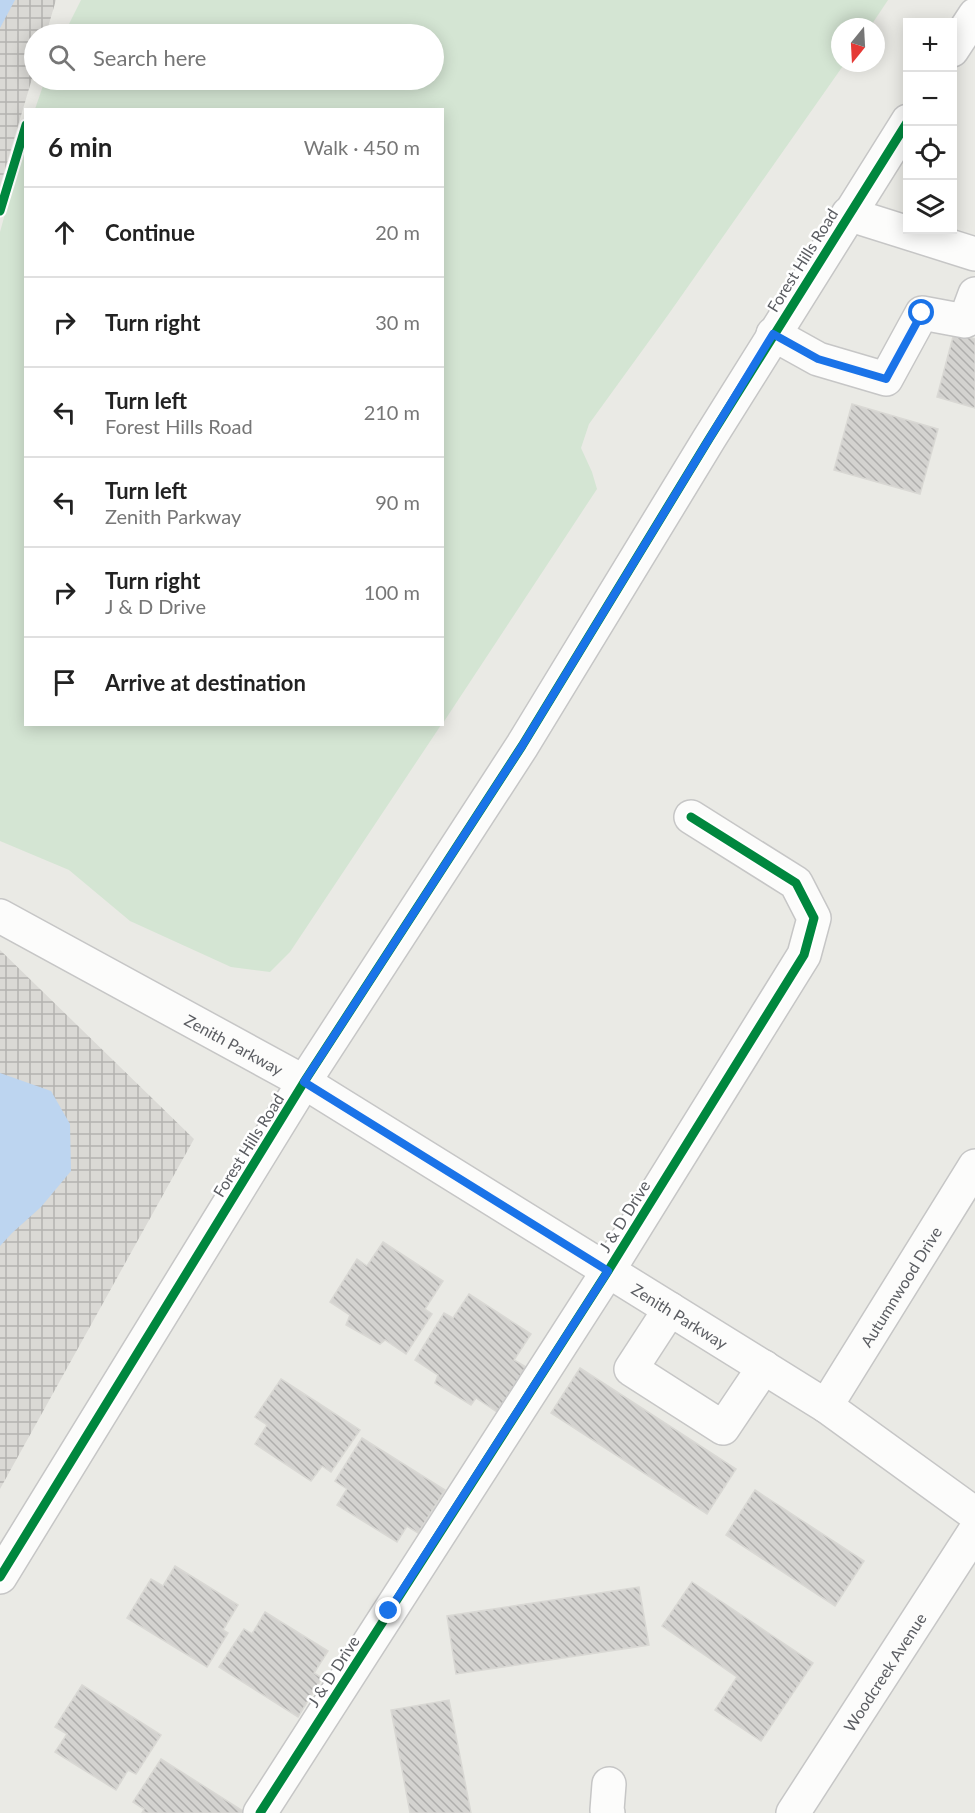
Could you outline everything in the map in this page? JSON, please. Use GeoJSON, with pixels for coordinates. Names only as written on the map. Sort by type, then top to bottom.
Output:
{"type":"FeatureCollection","features":[{"type":"Feature","properties":{"kind":"street"},"geometry":{"type":"LineString","coordinates":[[957,42],[975,15]]}},
{"type":"Feature","properties":{"kind":"street","name":"Forest Hills Road"},"geometry":{"type":"LineString","coordinates":[[0,1577],[304,1082],[522,746],[773,334],[905,126]]}},
{"type":"Feature","properties":{"kind":"street"},"geometry":{"type":"LineString","coordinates":[[848,214],[975,254]]}},
{"type":"Feature","properties":{"kind":"street"},"geometry":{"type":"LineString","coordinates":[[773,334],[818,359],[886,379],[922,313],[972,313]]}},
{"type":"Feature","properties":{"kind":"street","name":"J & D Drive"},"geometry":{"type":"LineString","coordinates":[[260,1813],[608,1271],[804,955],[814,918],[796,883],[691,817]]}},
{"type":"Feature","properties":{"kind":"street","name":"Zenith Parkway"},"geometry":{"type":"LineString","coordinates":[[0,916],[304,1082],[826,1406],[975,1514]]}},
{"type":"Feature","properties":{"kind":"street","name":"Autumnwood Drive"},"geometry":{"type":"LineString","coordinates":[[826,1406],[975,1166]]}},
{"type":"Feature","properties":{"kind":"street"},"geometry":{"type":"LineString","coordinates":[[670,1309],[631,1369],[723,1428],[764,1367]]}},
{"type":"Feature","properties":{"kind":"street","name":"Woodcreek Avenue"},"geometry":{"type":"LineString","coordinates":[[793,1813],[975,1531]]}},
{"type":"Feature","properties":{"kind":"shaded area"},"geometry":{"type":"Polygon","coordinates":[[[0,0],[56,0],[49,24],[24,24],[24,90],[29,90],[0,186],[0,0]]]}},
{"type":"Feature","properties":{"kind":"shaded area"},"geometry":{"type":"Polygon","coordinates":[[[0,950],[194,1139],[0,1489],[0,950]]]}},
{"type":"Feature","properties":{"kind":"green space"},"geometry":{"type":"Polygon","coordinates":[[[81,0],[888,0],[876,18],[831,18],[831,72],[839,72],[589,424],[581,448],[597,489],[444,721],[444,108],[35,108],[42,90],[444,90],[444,24],[69,24],[81,0]]]}},
{"type":"Feature","properties":{"kind":"green space"},"geometry":{"type":"Polygon","coordinates":[[[24,145],[24,726],[440,726],[290,952],[270,972],[231,967],[130,921],[69,870],[0,841],[0,232],[24,145]]]}},
{"type":"Feature","properties":{"kind":"water"},"geometry":{"type":"Polygon","coordinates":[[[0,0],[15,0],[0,28],[0,0]]]}},
{"type":"Feature","properties":{"kind":"water"},"geometry":{"type":"Polygon","coordinates":[[[0,1073],[51,1091],[70,1124],[71,1171],[41,1207],[0,1246],[0,1073]]]}},
{"type":"Feature","properties":{"kind":"building"},"geometry":{"type":"Polygon","coordinates":[[[954,333],[975,339],[975,408],[937,397],[954,333]]]}},
{"type":"Feature","properties":{"kind":"building"},"geometry":{"type":"Polygon","coordinates":[[[852,404],[938,429],[920,494],[834,470],[852,404]]]}},
{"type":"Feature","properties":{"kind":"building"},"geometry":{"type":"Polygon","coordinates":[[[383,1242],[443,1281],[425,1309],[432,1314],[406,1354],[385,1340],[380,1344],[346,1325],[350,1315],[330,1302],[357,1259],[367,1266],[383,1242]]]}},
{"type":"Feature","properties":{"kind":"building"},"geometry":{"type":"Polygon","coordinates":[[[469,1294],[531,1334],[514,1360],[526,1367],[497,1412],[476,1398],[471,1405],[435,1383],[438,1375],[415,1360],[444,1313],[453,1318],[469,1294]]]}},
{"type":"Feature","properties":{"kind":"building"},"geometry":{"type":"Polygon","coordinates":[[[580,1368],[736,1469],[707,1514],[551,1413],[580,1368]]]}},
{"type":"Feature","properties":{"kind":"building"},"geometry":{"type":"Polygon","coordinates":[[[281,1379],[360,1430],[331,1472],[322,1466],[311,1481],[255,1444],[267,1425],[255,1417],[281,1379]]]}},
{"type":"Feature","properties":{"kind":"building"},"geometry":{"type":"Polygon","coordinates":[[[362,1438],[445,1490],[418,1533],[407,1526],[397,1542],[337,1505],[347,1489],[335,1481],[362,1438]]]}},
{"type":"Feature","properties":{"kind":"building"},"geometry":{"type":"Polygon","coordinates":[[[755,1490],[864,1561],[835,1606],[726,1535],[755,1490]]]}},
{"type":"Feature","properties":{"kind":"building"},"geometry":{"type":"Polygon","coordinates":[[[175,1566],[238,1605],[223,1630],[228,1633],[207,1667],[127,1618],[151,1579],[163,1586],[175,1566]]]}},
{"type":"Feature","properties":{"kind":"building"},"geometry":{"type":"Polygon","coordinates":[[[692,1582],[813,1663],[761,1741],[715,1710],[737,1677],[662,1626],[692,1582]]]}},
{"type":"Feature","properties":{"kind":"building"},"geometry":{"type":"Polygon","coordinates":[[[639,1587],[649,1645],[456,1674],[447,1616],[639,1587]]]}},
{"type":"Feature","properties":{"kind":"building"},"geometry":{"type":"Polygon","coordinates":[[[265,1612],[328,1651],[314,1673],[322,1678],[298,1717],[219,1667],[244,1629],[252,1634],[265,1612]]]}},
{"type":"Feature","properties":{"kind":"building"},"geometry":{"type":"Polygon","coordinates":[[[82,1685],[161,1735],[136,1774],[128,1770],[116,1790],[55,1752],[67,1734],[55,1727],[82,1685]]]}},
{"type":"Feature","properties":{"kind":"building"},"geometry":{"type":"Polygon","coordinates":[[[449,1700],[471,1813],[410,1813],[391,1710],[449,1700]]]}},
{"type":"Feature","properties":{"kind":"building"},"geometry":{"type":"Polygon","coordinates":[[[161,1759],[243,1811],[242,1813],[142,1813],[144,1809],[133,1802],[161,1759]]]}},
{"type":"Feature","properties":{"kind":"cycle path"},"geometry":{"type":"LineString","coordinates":[[0,1577],[304,1082],[522,746],[709,439],[905,126]]}},
{"type":"Feature","properties":{"kind":"cycle path"},"geometry":{"type":"LineString","coordinates":[[0,211],[24,132]]}},
{"type":"Feature","properties":{"kind":"cycle path"},"geometry":{"type":"LineString","coordinates":[[260,1813],[608,1271],[804,955],[814,918],[796,883],[691,817]]}},
{"type":"Feature","properties":{"kind":"route"},"geometry":{"type":"LineString","coordinates":[[389,1611],[608,1271],[304,1082],[522,746],[773,334],[818,359],[886,379],[922,313]]}}]}
